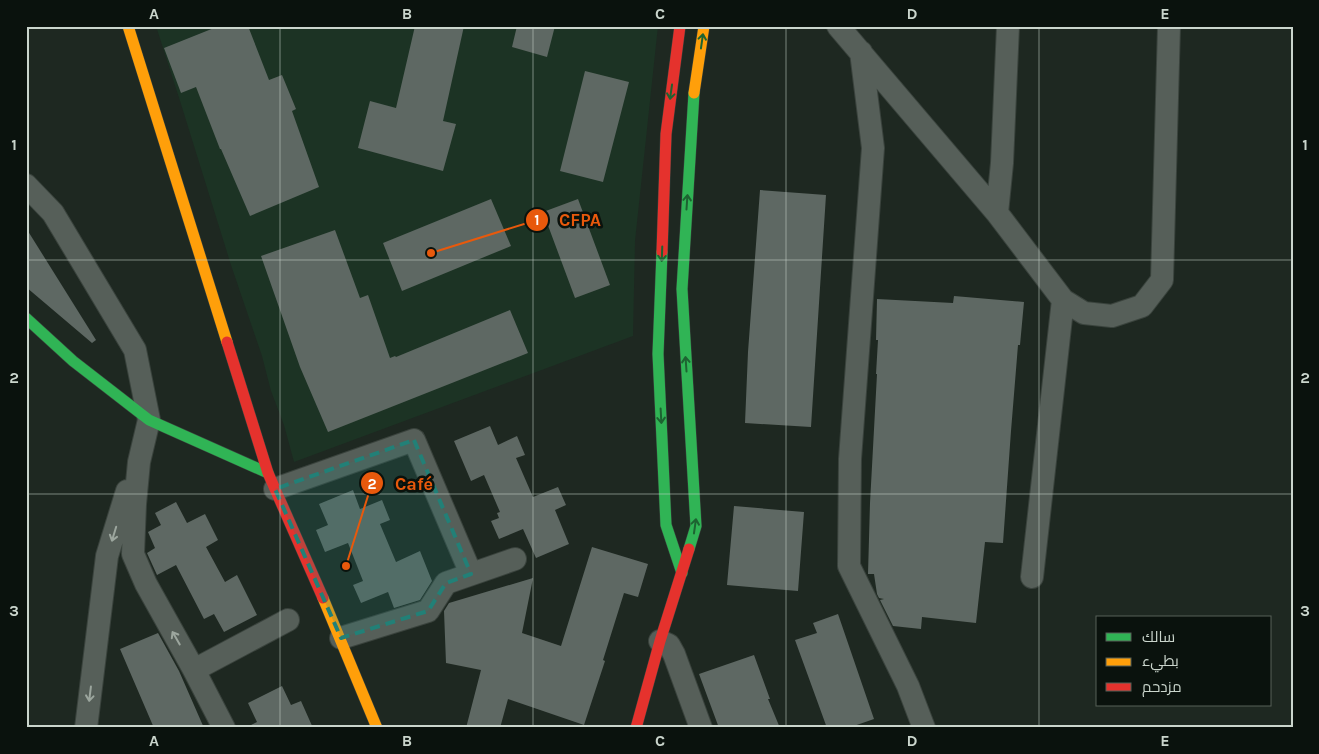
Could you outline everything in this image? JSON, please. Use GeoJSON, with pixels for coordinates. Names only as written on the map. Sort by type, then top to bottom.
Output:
{"type":"FeatureCollection","features":[{"type":"Feature","properties":{"kind":"main road"},"geometry":{"type":"LineString","coordinates":[[128,26],[272,481],[341,638],[377,728]]}},
{"type":"Feature","properties":{"kind":"main road"},"geometry":{"type":"LineString","coordinates":[[680,26],[666,134],[658,354],[666,525],[682,573]]}},
{"type":"Feature","properties":{"kind":"main road"},"geometry":{"type":"LineString","coordinates":[[636,728],[660,641],[696,526],[682,289],[694,102],[704,26]]}},
{"type":"Feature","properties":{"kind":"main road"},"geometry":{"type":"LineString","coordinates":[[26,318],[73,361],[149,420],[272,481]]}},
{"type":"Feature","properties":{"kind":"street"},"geometry":{"type":"LineString","coordinates":[[838,26],[997,213],[1063,300],[1084,313],[1112,316],[1142,306],[1162,280],[1169,26]]}},
{"type":"Feature","properties":{"kind":"street"},"geometry":{"type":"LineString","coordinates":[[857,26],[873,148],[850,459],[849,566],[908,686],[924,728]]}},
{"type":"Feature","properties":{"kind":"street"},"geometry":{"type":"LineString","coordinates":[[997,213],[1002,163],[1008,26]]}},
{"type":"Feature","properties":{"kind":"street"},"geometry":{"type":"LineString","coordinates":[[26,185],[53,213],[136,350],[149,420],[138,470],[133,554],[146,584],[224,728]]}},
{"type":"Feature","properties":{"kind":"street"},"geometry":{"type":"LineString","coordinates":[[1032,577],[1063,300]]}},
{"type":"Feature","properties":{"kind":"street"},"geometry":{"type":"LineString","coordinates":[[86,728],[107,556],[149,420]]}},
{"type":"Feature","properties":{"kind":"street"},"geometry":{"type":"LineString","coordinates":[[272,481],[414,440],[471,574]]}},
{"type":"Feature","properties":{"kind":"street"},"geometry":{"type":"LineString","coordinates":[[341,638],[428,611],[446,583],[515,559]]}},
{"type":"Feature","properties":{"kind":"street"},"geometry":{"type":"LineString","coordinates":[[194,670],[288,620]]}},
{"type":"Feature","properties":{"kind":"street"},"geometry":{"type":"LineString","coordinates":[[660,641],[669,645],[674,654],[701,728]]}},
{"type":"Feature","properties":{"kind":"highlighted area"},"geometry":{"type":"Polygon","coordinates":[[[414,440],[471,574],[446,583],[428,611],[341,638],[275,489],[414,440]]]}},
{"type":"Feature","properties":{"kind":"shaded area"},"geometry":{"type":"Polygon","coordinates":[[[156,26],[658,26],[635,241],[633,336],[294,462],[284,425],[271,391],[262,356],[231,265],[156,26]]]}},
{"type":"Feature","properties":{"kind":"building"},"geometry":{"type":"Polygon","coordinates":[[[219,26],[248,26],[269,80],[282,75],[296,109],[292,111],[319,187],[250,216],[220,149],[196,87],[181,93],[164,48],[219,26]]]}},
{"type":"Feature","properties":{"kind":"building"},"geometry":{"type":"Polygon","coordinates":[[[415,26],[464,26],[443,121],[456,124],[443,171],[358,148],[370,101],[396,108],[415,26]]]}},
{"type":"Feature","properties":{"kind":"building"},"geometry":{"type":"Polygon","coordinates":[[[517,26],[555,26],[547,57],[512,47],[517,26]]]}},
{"type":"Feature","properties":{"kind":"building"},"geometry":{"type":"Polygon","coordinates":[[[585,71],[629,82],[603,182],[560,171],[585,71]]]}},
{"type":"Feature","properties":{"kind":"building"},"geometry":{"type":"Polygon","coordinates":[[[760,190],[826,195],[811,427],[745,423],[748,352],[760,190]]]}},
{"type":"Feature","properties":{"kind":"building"},"geometry":{"type":"Polygon","coordinates":[[[491,199],[511,246],[402,291],[383,243],[491,199]]]}},
{"type":"Feature","properties":{"kind":"building"},"geometry":{"type":"Polygon","coordinates":[[[578,199],[610,285],[575,298],[543,212],[578,199]]]}},
{"type":"Feature","properties":{"kind":"building"},"geometry":{"type":"Polygon","coordinates":[[[26,228],[96,340],[92,343],[26,287],[26,228]]]}},
{"type":"Feature","properties":{"kind":"building"},"geometry":{"type":"Polygon","coordinates":[[[335,230],[360,298],[368,295],[390,358],[510,310],[528,353],[328,432],[300,367],[261,256],[335,230]]]}},
{"type":"Feature","properties":{"kind":"building"},"geometry":{"type":"Polygon","coordinates":[[[954,296],[1024,302],[1020,345],[1018,345],[1003,543],[985,542],[976,623],[922,617],[921,629],[893,626],[880,600],[884,599],[879,598],[877,594],[874,574],[868,574],[877,374],[877,299],[953,303],[954,296]]]}},
{"type":"Feature","properties":{"kind":"building"},"geometry":{"type":"Polygon","coordinates":[[[490,426],[498,445],[517,436],[525,455],[516,458],[533,497],[558,487],[566,505],[555,510],[569,544],[536,558],[523,529],[499,539],[491,521],[499,518],[497,513],[500,512],[484,475],[471,481],[454,441],[490,426]]]}},
{"type":"Feature","properties":{"kind":"building"},"geometry":{"type":"Polygon","coordinates":[[[353,490],[360,509],[382,500],[390,520],[380,524],[396,562],[420,551],[432,581],[420,600],[394,608],[388,592],[361,603],[353,585],[363,581],[348,543],[325,552],[316,530],[328,525],[319,504],[353,490]]]}},
{"type":"Feature","properties":{"kind":"building"},"geometry":{"type":"Polygon","coordinates":[[[176,502],[187,523],[205,514],[218,540],[206,547],[225,582],[237,575],[257,615],[224,632],[214,614],[204,619],[176,565],[157,575],[147,553],[155,548],[148,532],[161,525],[155,513],[176,502]]]}},
{"type":"Feature","properties":{"kind":"building"},"geometry":{"type":"Polygon","coordinates":[[[734,506],[804,512],[798,591],[727,585],[734,506]]]}},
{"type":"Feature","properties":{"kind":"building"},"geometry":{"type":"Polygon","coordinates":[[[592,547],[648,564],[638,597],[624,593],[603,660],[605,661],[584,725],[508,699],[500,728],[466,728],[481,670],[446,663],[444,611],[449,603],[533,578],[522,633],[561,646],[592,547]]]}},
{"type":"Feature","properties":{"kind":"building"},"geometry":{"type":"Polygon","coordinates":[[[838,614],[874,719],[848,728],[827,728],[795,640],[817,633],[813,623],[838,614]]]}},
{"type":"Feature","properties":{"kind":"building"},"geometry":{"type":"Polygon","coordinates":[[[158,633],[179,671],[204,728],[154,728],[120,649],[158,633]]]}},
{"type":"Feature","properties":{"kind":"building"},"geometry":{"type":"Polygon","coordinates":[[[754,655],[770,699],[768,699],[780,728],[719,728],[699,674],[754,655]]]}},
{"type":"Feature","properties":{"kind":"building"},"geometry":{"type":"Polygon","coordinates":[[[282,686],[291,705],[301,701],[313,728],[245,728],[257,722],[248,703],[282,686]]]}},
{"type":"Feature","properties":{"kind":"traffic: fast"},"geometry":{"type":"LineString","coordinates":[[689,549],[696,526],[682,289],[694,93]]}},
{"type":"Feature","properties":{"kind":"traffic: fast"},"geometry":{"type":"LineString","coordinates":[[662,252],[658,354],[666,525],[682,573]]}},
{"type":"Feature","properties":{"kind":"traffic: fast"},"geometry":{"type":"LineString","coordinates":[[26,318],[73,361],[149,420],[268,473]]}},
{"type":"Feature","properties":{"kind":"traffic: slow"},"geometry":{"type":"LineString","coordinates":[[128,26],[227,342]]}},
{"type":"Feature","properties":{"kind":"traffic: slow"},"geometry":{"type":"LineString","coordinates":[[694,93],[704,26]]}},
{"type":"Feature","properties":{"kind":"traffic: slow"},"geometry":{"type":"LineString","coordinates":[[323,598],[377,728]]}},
{"type":"Feature","properties":{"kind":"traffic: jam"},"geometry":{"type":"LineString","coordinates":[[662,252],[666,134],[680,26]]}},
{"type":"Feature","properties":{"kind":"traffic: jam"},"geometry":{"type":"LineString","coordinates":[[227,342],[268,473],[323,598]]}},
{"type":"Feature","properties":{"kind":"traffic: jam"},"geometry":{"type":"LineString","coordinates":[[636,728],[660,641],[689,549]]}},
{"type":"Feature","properties":{"kind":"place","name":"CFPA"},"geometry":{"type":"Point","coordinates":[431,253]}},
{"type":"Feature","properties":{"kind":"place","name":"Café"},"geometry":{"type":"Point","coordinates":[346,566]}}]}
